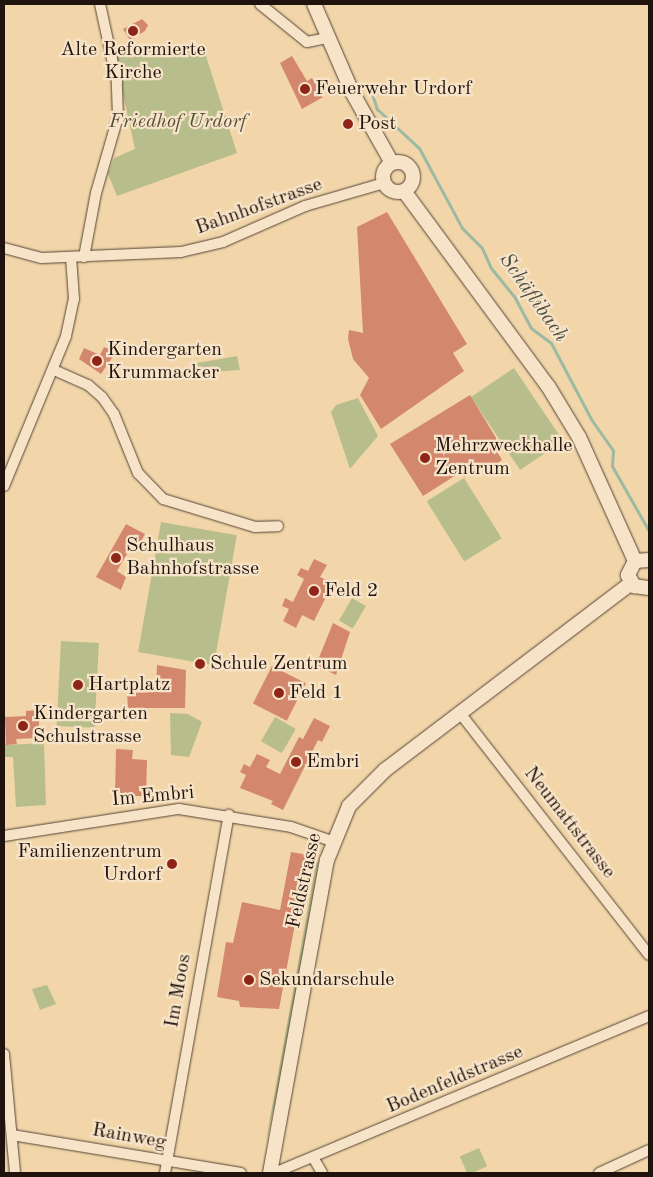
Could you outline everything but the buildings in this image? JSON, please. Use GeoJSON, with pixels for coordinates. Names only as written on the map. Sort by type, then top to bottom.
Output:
{"type":"FeatureCollection","features":[{"type":"Feature","properties":{"kind":"main road"},"geometry":{"type":"LineString","coordinates":[[314,4],[327,38],[392,163]]}},
{"type":"Feature","properties":{"kind":"main road"},"geometry":{"type":"LineString","coordinates":[[403,162],[412,170],[412,185],[404,191],[391,191],[384,183],[384,170],[392,163],[403,162]]}},
{"type":"Feature","properties":{"kind":"main road"},"geometry":{"type":"LineString","coordinates":[[404,191],[548,386],[579,437],[635,561]]}},
{"type":"Feature","properties":{"kind":"main road"},"geometry":{"type":"LineString","coordinates":[[635,561],[649,560]]}},
{"type":"Feature","properties":{"kind":"main road"},"geometry":{"type":"LineString","coordinates":[[635,561],[628,571],[631,583],[638,588],[649,588]]}},
{"type":"Feature","properties":{"kind":"main road","name":"Feldstrasse"},"geometry":{"type":"LineString","coordinates":[[270,1173],[332,841],[349,806],[369,784],[631,583]]}},
{"type":"Feature","properties":{"kind":"street"},"geometry":{"type":"LineString","coordinates":[[84,256],[96,193],[118,117],[117,82],[100,4]]}},
{"type":"Feature","properties":{"kind":"street"},"geometry":{"type":"LineString","coordinates":[[260,4],[307,42],[327,38]]}},
{"type":"Feature","properties":{"kind":"street","name":"Bahnhofstrasse"},"geometry":{"type":"LineString","coordinates":[[4,248],[42,258],[182,252],[210,246],[286,212],[384,183]]}},
{"type":"Feature","properties":{"kind":"street"},"geometry":{"type":"LineString","coordinates":[[4,486],[54,370],[74,299],[71,257]]}},
{"type":"Feature","properties":{"kind":"street"},"geometry":{"type":"LineString","coordinates":[[54,370],[88,385],[102,397],[114,414],[138,473],[163,499],[255,527],[278,526]]}},
{"type":"Feature","properties":{"kind":"street","name":"Neumattstrasse"},"geometry":{"type":"LineString","coordinates":[[460,713],[649,955]]}},
{"type":"Feature","properties":{"kind":"street","name":"Im Embri"},"geometry":{"type":"LineString","coordinates":[[4,836],[156,811],[204,810],[291,827],[332,841]]}},
{"type":"Feature","properties":{"kind":"street","name":"Im Moos"},"geometry":{"type":"LineString","coordinates":[[165,1173],[229,815]]}},
{"type":"Feature","properties":{"kind":"street","name":"Bodenfeldstrasse"},"geometry":{"type":"LineString","coordinates":[[274,1173],[314,1159],[649,1016]]}},
{"type":"Feature","properties":{"kind":"street"},"geometry":{"type":"LineString","coordinates":[[4,1054],[15,1173]]}},
{"type":"Feature","properties":{"kind":"street","name":"Rainweg"},"geometry":{"type":"LineString","coordinates":[[12,1135],[240,1173]]}},
{"type":"Feature","properties":{"kind":"street"},"geometry":{"type":"LineString","coordinates":[[599,1173],[649,1150]]}},
{"type":"Feature","properties":{"kind":"street"},"geometry":{"type":"LineString","coordinates":[[314,1159],[322,1173]]}},
{"type":"Feature","properties":{"kind":"green space","name":"Friedhof Urdorf"},"geometry":{"type":"Polygon","coordinates":[[[160,45],[164,55],[190,46],[194,57],[205,53],[237,153],[117,196],[108,174],[114,158],[135,149],[115,58],[160,45]]]}},
{"type":"Feature","properties":{"kind":"green space"},"geometry":{"type":"Polygon","coordinates":[[[237,356],[240,370],[210,372],[199,369],[197,363],[237,356]]]}},
{"type":"Feature","properties":{"kind":"green space"},"geometry":{"type":"Polygon","coordinates":[[[514,368],[563,441],[520,470],[471,397],[514,368]]]}},
{"type":"Feature","properties":{"kind":"green space"},"geometry":{"type":"Polygon","coordinates":[[[358,398],[378,436],[350,469],[331,412],[336,405],[358,398]]]}},
{"type":"Feature","properties":{"kind":"green space"},"geometry":{"type":"Polygon","coordinates":[[[464,478],[502,538],[464,562],[427,501],[464,478]]]}},
{"type":"Feature","properties":{"kind":"green space"},"geometry":{"type":"Polygon","coordinates":[[[161,522],[237,535],[214,665],[138,652],[161,522]]]}},
{"type":"Feature","properties":{"kind":"green space"},"geometry":{"type":"Polygon","coordinates":[[[352,598],[366,606],[353,629],[339,621],[352,598]]]}},
{"type":"Feature","properties":{"kind":"green space","name":"Hartplatz"},"geometry":{"type":"Polygon","coordinates":[[[61,641],[99,643],[94,728],[57,726],[61,641]]]}},
{"type":"Feature","properties":{"kind":"green space"},"geometry":{"type":"Polygon","coordinates":[[[170,713],[188,714],[202,722],[189,757],[171,755],[170,713]]]}},
{"type":"Feature","properties":{"kind":"green space"},"geometry":{"type":"Polygon","coordinates":[[[275,717],[296,729],[282,753],[261,741],[275,717]]]}},
{"type":"Feature","properties":{"kind":"green space"},"geometry":{"type":"Polygon","coordinates":[[[4,738],[6,745],[44,743],[46,805],[16,807],[13,757],[4,757],[4,738]]]}},
{"type":"Feature","properties":{"kind":"green space"},"geometry":{"type":"Polygon","coordinates":[[[319,861],[278,1090],[266,1141],[316,863],[319,861]]]}},
{"type":"Feature","properties":{"kind":"green space"},"geometry":{"type":"Polygon","coordinates":[[[47,985],[56,1004],[40,1010],[32,989],[47,985]]]}},
{"type":"Feature","properties":{"kind":"green space"},"geometry":{"type":"Polygon","coordinates":[[[479,1148],[487,1166],[472,1173],[467,1173],[460,1157],[479,1148]]]}},
{"type":"Feature","properties":{"kind":"waterway","name":"Schäflibach"},"geometry":{"type":"LineString","coordinates":[[372,94],[377,109],[419,148],[462,228],[482,248],[491,268],[515,298],[531,328],[551,343],[591,419],[613,451],[612,466],[649,531]]}},
{"type":"Feature","properties":{"kind":"place","name":"Alte Reformierte Kirche"},"geometry":{"type":"Point","coordinates":[133,31]}},
{"type":"Feature","properties":{"kind":"place","name":"Feuerwehr Urdorf"},"geometry":{"type":"Point","coordinates":[305,89]}},
{"type":"Feature","properties":{"kind":"place","name":"Post"},"geometry":{"type":"Point","coordinates":[348,124]}},
{"type":"Feature","properties":{"kind":"place","name":"Kindergarten Krummacker"},"geometry":{"type":"Point","coordinates":[97,361]}},
{"type":"Feature","properties":{"kind":"place","name":"Mehrzweckhalle Zentrum"},"geometry":{"type":"Point","coordinates":[425,458]}},
{"type":"Feature","properties":{"kind":"place","name":"Schulhaus Bahnhofstrasse"},"geometry":{"type":"Point","coordinates":[116,558]}},
{"type":"Feature","properties":{"kind":"place","name":"Feld 2"},"geometry":{"type":"Point","coordinates":[314,591]}},
{"type":"Feature","properties":{"kind":"place","name":"Schule Zentrum"},"geometry":{"type":"Point","coordinates":[200,664]}},
{"type":"Feature","properties":{"kind":"place","name":"Hartplatz"},"geometry":{"type":"Point","coordinates":[78,685]}},
{"type":"Feature","properties":{"kind":"place","name":"Feld 1"},"geometry":{"type":"Point","coordinates":[279,693]}},
{"type":"Feature","properties":{"kind":"place","name":"Kindergarten Schulstrasse"},"geometry":{"type":"Point","coordinates":[23,726]}},
{"type":"Feature","properties":{"kind":"place","name":"Embri"},"geometry":{"type":"Point","coordinates":[296,762]}},
{"type":"Feature","properties":{"kind":"place","name":"Familienzentrum Urdorf"},"geometry":{"type":"Point","coordinates":[172,864]}},
{"type":"Feature","properties":{"kind":"place","name":"Sekundarschule"},"geometry":{"type":"Point","coordinates":[249,980]}}]}
